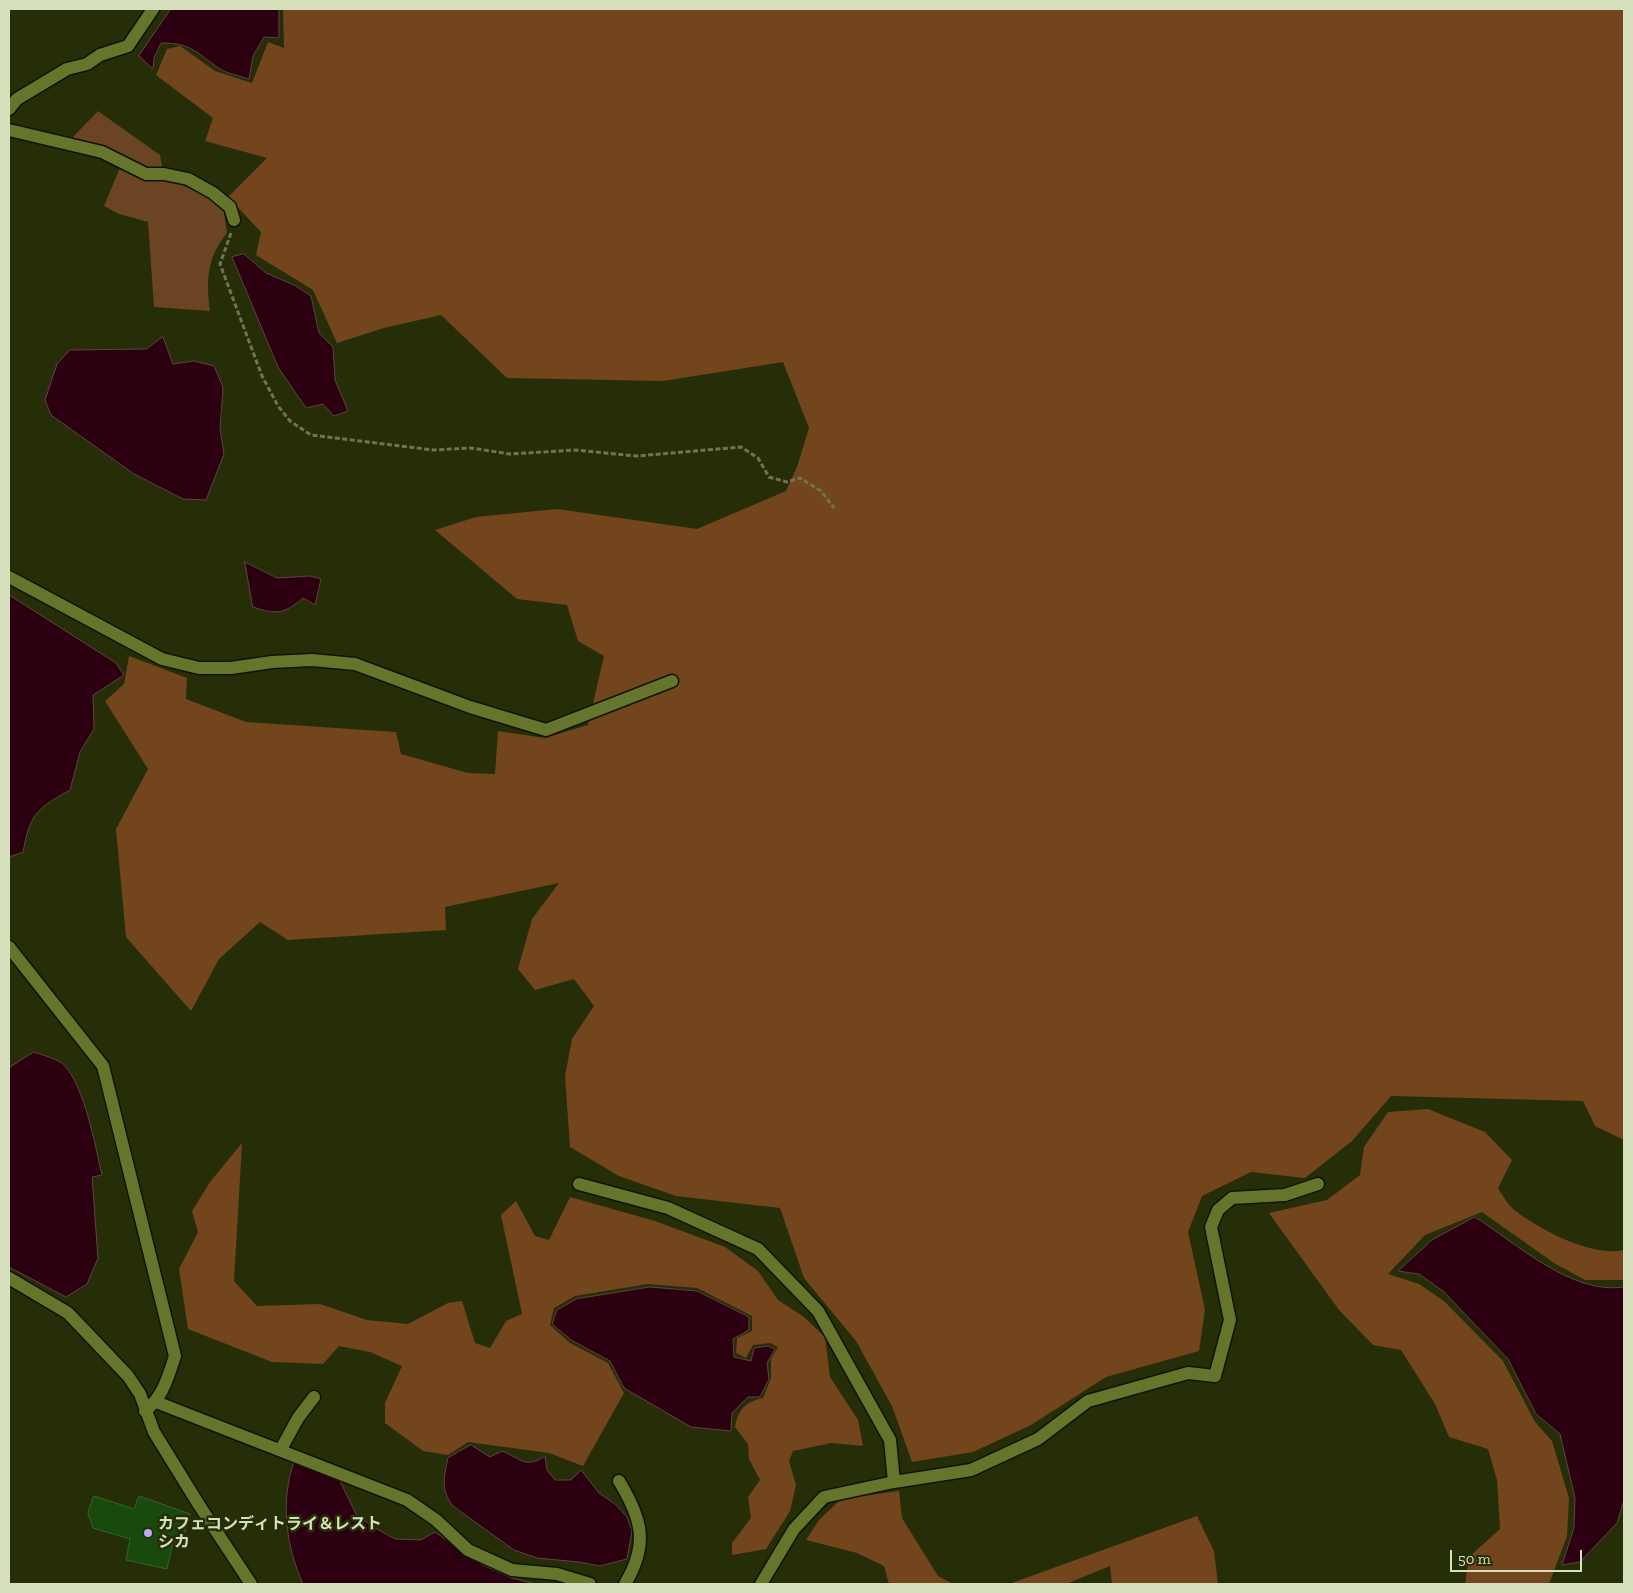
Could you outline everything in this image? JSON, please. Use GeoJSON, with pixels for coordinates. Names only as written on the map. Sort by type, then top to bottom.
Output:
{"type":"FeatureCollection","features":[{"type":"Feature","properties":{"kind":"street"},"geometry":{"type":"LineString","coordinates":[[9,109],[17,99],[67,69],[87,64],[100,55],[128,46],[153,9]]}},
{"type":"Feature","properties":{"kind":"street"},"geometry":{"type":"LineString","coordinates":[[9,130],[102,152],[146,174],[164,174],[188,179],[213,193],[230,207],[234,220]]}},
{"type":"Feature","properties":{"kind":"street"},"geometry":{"type":"LineString","coordinates":[[9,577],[162,659],[199,668],[231,668],[272,662],[312,660],[355,664],[470,708],[546,730],[672,681]]}},
{"type":"Feature","properties":{"kind":"street"},"geometry":{"type":"LineString","coordinates":[[9,947],[103,1066],[174,1356],[168,1380],[156,1402],[145,1411]]}},
{"type":"Feature","properties":{"kind":"street"},"geometry":{"type":"LineString","coordinates":[[579,1184],[668,1208],[758,1248],[818,1311],[890,1440],[894,1482]]}},
{"type":"Feature","properties":{"kind":"street"},"geometry":{"type":"LineString","coordinates":[[761,1584],[794,1529],[824,1497],[894,1482],[971,1470],[1038,1439],[1088,1401],[1188,1373],[1216,1376],[1230,1320],[1211,1227],[1218,1210],[1232,1198],[1285,1195],[1318,1184]]}},
{"type":"Feature","properties":{"kind":"street"},"geometry":{"type":"LineString","coordinates":[[9,1278],[68,1313],[128,1376],[140,1394],[154,1432],[194,1497],[252,1584]]}},
{"type":"Feature","properties":{"kind":"street"},"geometry":{"type":"LineString","coordinates":[[281,1449],[314,1397]]}},
{"type":"Feature","properties":{"kind":"street"},"geometry":{"type":"LineString","coordinates":[[156,1402],[281,1449],[407,1500],[436,1520],[468,1550],[512,1570],[557,1574],[590,1584]]}},
{"type":"Feature","properties":{"kind":"street"},"geometry":{"type":"LineString","coordinates":[[619,1481],[633,1505],[641,1532],[633,1571],[626,1584]]}},
{"type":"Feature","properties":{"kind":"path"},"geometry":{"type":"LineString","coordinates":[[234,220],[231,236],[220,264],[224,277],[262,376],[278,406],[290,420],[311,435],[433,450],[471,448],[510,454],[576,450],[637,456],[741,447],[758,458],[769,477],[786,482],[800,478],[821,491],[834,508]]}},
{"type":"Feature","properties":{"kind":"shaded area"},"geometry":{"type":"Polygon","coordinates":[[[171,9],[279,9],[279,38],[264,37],[253,56],[249,79],[223,71],[194,50],[172,43],[161,43],[154,58],[153,69],[139,56],[171,9]]]}},
{"type":"Feature","properties":{"kind":"shaded area"},"geometry":{"type":"Polygon","coordinates":[[[283,9],[1624,9],[1624,1140],[1595,1126],[1583,1101],[1391,1096],[1352,1141],[1305,1178],[1251,1172],[1202,1196],[1188,1232],[1205,1310],[1199,1351],[1106,1377],[1031,1425],[973,1452],[912,1462],[892,1406],[856,1341],[804,1278],[780,1208],[676,1196],[619,1176],[570,1147],[565,1076],[572,1039],[594,1006],[574,979],[535,990],[518,969],[532,919],[559,883],[445,907],[446,930],[288,940],[260,922],[219,959],[191,1011],[126,937],[116,829],[148,769],[105,701],[124,684],[129,656],[187,678],[186,699],[246,722],[396,732],[401,754],[468,773],[495,774],[498,731],[545,738],[588,725],[604,656],[578,641],[567,605],[517,599],[435,530],[476,517],[557,509],[697,529],[786,491],[797,467],[809,428],[783,362],[663,381],[507,378],[441,315],[384,328],[337,343],[313,290],[256,255],[261,232],[228,197],[267,158],[205,141],[213,118],[156,75],[167,49],[180,46],[215,71],[252,83],[268,42],[284,48],[283,9]]]}},
{"type":"Feature","properties":{"kind":"shaded area"},"geometry":{"type":"Polygon","coordinates":[[[98,111],[160,155],[164,178],[204,194],[224,212],[227,233],[215,251],[208,279],[210,311],[154,307],[148,222],[119,214],[104,206],[124,158],[71,139],[98,111]]]}},
{"type":"Feature","properties":{"kind":"shaded area"},"geometry":{"type":"Polygon","coordinates":[[[244,254],[266,273],[294,285],[311,296],[319,333],[333,347],[335,380],[348,411],[334,416],[323,404],[306,408],[278,367],[232,257],[244,254]]]}},
{"type":"Feature","properties":{"kind":"shaded area"},"geometry":{"type":"Polygon","coordinates":[[[163,337],[173,364],[194,361],[214,366],[223,387],[220,429],[224,454],[206,500],[183,499],[134,474],[51,415],[45,400],[57,364],[70,350],[146,349],[163,337]]]}},
{"type":"Feature","properties":{"kind":"shaded area"},"geometry":{"type":"Polygon","coordinates":[[[245,562],[277,578],[310,576],[321,579],[315,605],[303,598],[280,612],[253,607],[245,562]]]}},
{"type":"Feature","properties":{"kind":"shaded area"},"geometry":{"type":"Polygon","coordinates":[[[9,595],[116,663],[124,675],[93,695],[94,729],[80,752],[70,790],[49,802],[36,814],[29,829],[23,852],[9,857],[9,595]]]}},
{"type":"Feature","properties":{"kind":"shaded area"},"geometry":{"type":"Polygon","coordinates":[[[34,1052],[59,1061],[72,1076],[84,1103],[102,1175],[92,1177],[98,1258],[87,1284],[66,1297],[9,1267],[9,1068],[34,1052]]]}},
{"type":"Feature","properties":{"kind":"shaded area"},"geometry":{"type":"Polygon","coordinates":[[[1428,1109],[1485,1132],[1512,1160],[1498,1188],[1514,1210],[1540,1227],[1568,1241],[1598,1250],[1624,1250],[1624,1280],[1585,1280],[1554,1263],[1482,1212],[1425,1235],[1388,1274],[1419,1284],[1444,1301],[1503,1361],[1535,1422],[1552,1441],[1569,1498],[1567,1536],[1549,1584],[1465,1584],[1469,1557],[1500,1529],[1497,1480],[1488,1449],[1449,1437],[1435,1404],[1401,1350],[1373,1345],[1339,1310],[1269,1213],[1327,1200],[1360,1175],[1364,1147],[1388,1112],[1428,1109]]]}},
{"type":"Feature","properties":{"kind":"shaded area"},"geometry":{"type":"Polygon","coordinates":[[[242,1143],[234,1281],[257,1306],[320,1304],[367,1320],[408,1324],[448,1303],[462,1301],[475,1343],[490,1348],[506,1321],[522,1314],[501,1215],[516,1201],[535,1236],[549,1240],[570,1197],[655,1221],[725,1247],[758,1271],[778,1300],[804,1317],[825,1337],[830,1377],[858,1420],[863,1446],[831,1443],[793,1451],[789,1461],[796,1485],[790,1511],[766,1549],[732,1555],[732,1543],[751,1518],[748,1497],[760,1480],[749,1459],[748,1444],[735,1427],[736,1421],[738,1415],[747,1404],[763,1398],[771,1378],[771,1359],[778,1347],[770,1343],[753,1345],[746,1358],[736,1353],[737,1338],[752,1331],[752,1316],[697,1288],[648,1284],[575,1296],[554,1308],[550,1325],[570,1343],[608,1363],[624,1393],[583,1466],[549,1453],[468,1442],[448,1455],[423,1451],[385,1423],[385,1403],[402,1366],[370,1352],[339,1346],[323,1364],[272,1362],[188,1329],[179,1269],[198,1232],[192,1211],[210,1182],[242,1143]]]}},
{"type":"Feature","properties":{"kind":"shaded area"},"geometry":{"type":"Polygon","coordinates":[[[1475,1217],[1527,1253],[1565,1275],[1585,1283],[1604,1287],[1624,1287],[1624,1500],[1617,1523],[1580,1562],[1562,1565],[1574,1528],[1575,1498],[1560,1434],[1536,1414],[1508,1359],[1443,1291],[1419,1274],[1398,1271],[1432,1240],[1475,1217]]]}},
{"type":"Feature","properties":{"kind":"shaded area"},"geometry":{"type":"Polygon","coordinates":[[[650,1287],[697,1291],[749,1317],[749,1330],[733,1339],[734,1357],[751,1361],[754,1348],[768,1346],[775,1349],[767,1363],[769,1379],[760,1397],[748,1397],[732,1413],[731,1431],[691,1427],[624,1388],[610,1361],[571,1340],[552,1324],[557,1310],[576,1299],[650,1287]]]}},
{"type":"Feature","properties":{"kind":"shaded area"},"geometry":{"type":"Polygon","coordinates":[[[471,1445],[490,1457],[502,1451],[519,1460],[533,1462],[545,1456],[547,1470],[555,1480],[571,1480],[581,1470],[599,1493],[615,1504],[627,1517],[632,1531],[627,1559],[600,1566],[537,1558],[514,1550],[453,1506],[446,1494],[444,1483],[448,1458],[471,1445]]]}},
{"type":"Feature","properties":{"kind":"shaded area"},"geometry":{"type":"Polygon","coordinates":[[[294,1462],[338,1477],[357,1516],[395,1539],[421,1540],[435,1532],[483,1565],[512,1578],[535,1584],[303,1584],[292,1555],[287,1524],[287,1493],[294,1462]]]}},
{"type":"Feature","properties":{"kind":"shaded area"},"geometry":{"type":"Polygon","coordinates":[[[899,1491],[902,1518],[938,1576],[953,1584],[889,1584],[884,1566],[857,1553],[806,1540],[819,1520],[841,1499],[899,1491]]]}},
{"type":"Feature","properties":{"kind":"shaded area"},"geometry":{"type":"Polygon","coordinates":[[[1197,1516],[1214,1551],[1218,1584],[1112,1584],[1110,1566],[1066,1584],[1009,1584],[1197,1516]]]}},
{"type":"Feature","properties":{"kind":"building","name":"カフェコンディトライ＆レスト シカ"},"geometry":{"type":"Polygon","coordinates":[[[94,1496],[134,1509],[139,1496],[190,1514],[182,1542],[173,1542],[167,1569],[126,1560],[130,1539],[93,1528],[88,1513],[94,1496]]]}},
{"type":"Feature","properties":{"kind":"place","name":"カフェコンディトライ＆レスト シカ"},"geometry":{"type":"Point","coordinates":[148,1533]}}]}
